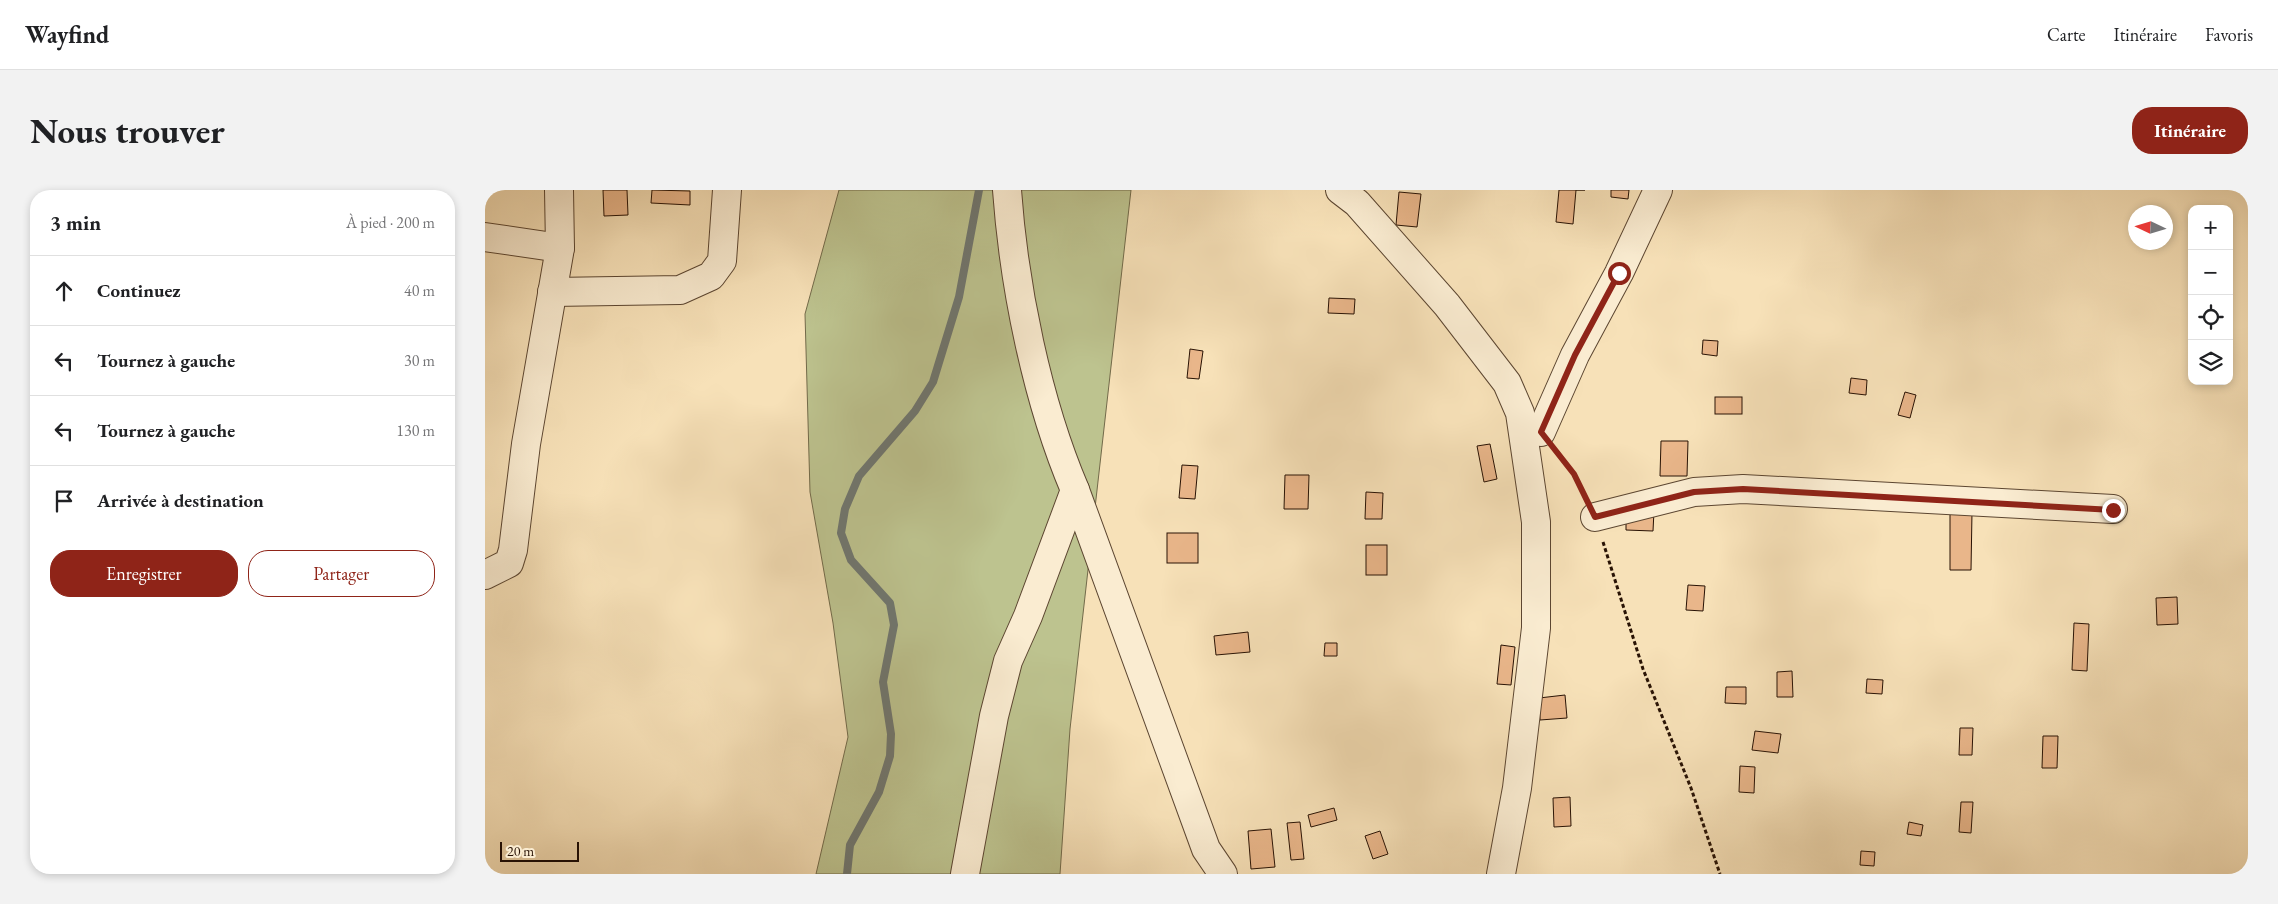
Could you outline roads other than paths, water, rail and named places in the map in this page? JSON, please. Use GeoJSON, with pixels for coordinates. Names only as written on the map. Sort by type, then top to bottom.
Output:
{"type":"FeatureCollection","features":[{"type":"Feature","properties":{"kind":"street"},"geometry":{"type":"LineString","coordinates":[[485,575],[509,563],[513,550],[525,444],[560,248],[559,190]]}},
{"type":"Feature","properties":{"kind":"street"},"geometry":{"type":"LineString","coordinates":[[552,292],[680,290],[711,276],[723,261],[727,190]]}},
{"type":"Feature","properties":{"kind":"street"},"geometry":{"type":"LineString","coordinates":[[1007,190],[1016,266],[1032,352],[1060,455],[1075,490],[1206,849],[1223,874]]}},
{"type":"Feature","properties":{"kind":"street"},"geometry":{"type":"LineString","coordinates":[[1339,190],[1357,203],[1447,306],[1507,383],[1520,413],[1536,522],[1536,628],[1517,788],[1501,874]]}},
{"type":"Feature","properties":{"kind":"street"},"geometry":{"type":"LineString","coordinates":[[1541,432],[1575,355],[1619,273],[1658,190]]}},
{"type":"Feature","properties":{"kind":"street"},"geometry":{"type":"LineString","coordinates":[[485,237],[560,248]]}},
{"type":"Feature","properties":{"kind":"street"},"geometry":{"type":"LineString","coordinates":[[1595,517],[1694,492],[1743,489],[2113,510]]}},
{"type":"Feature","properties":{"kind":"street"},"geometry":{"type":"LineString","coordinates":[[965,874],[994,716],[1008,661],[1028,616],[1075,490]]}},
{"type":"Feature","properties":{"kind":"waterway"},"geometry":{"type":"LineString","coordinates":[[847,874],[850,845],[879,792],[890,756],[891,734],[883,682],[894,625],[890,603],[851,560],[841,533],[845,509],[859,476],[915,411],[933,382],[959,297],[979,190]]}}]}
